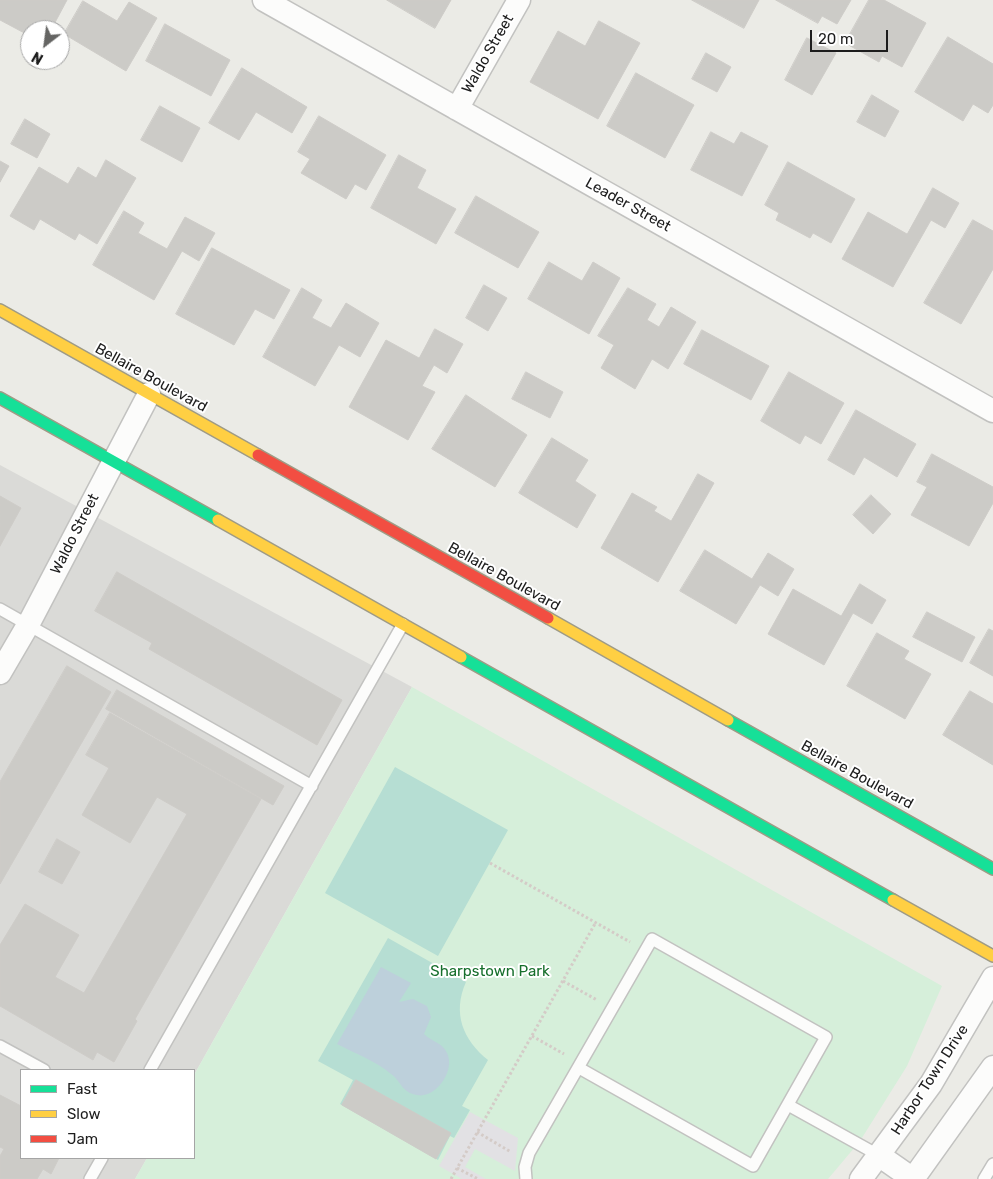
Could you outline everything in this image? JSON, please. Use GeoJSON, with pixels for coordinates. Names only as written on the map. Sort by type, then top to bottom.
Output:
{"type":"FeatureCollection","features":[{"type":"Feature","properties":{"kind":"main road","name":"Bellaire Boulevard"},"geometry":{"type":"LineString","coordinates":[[0,310],[993,869]]}},
{"type":"Feature","properties":{"kind":"main road"},"geometry":{"type":"LineString","coordinates":[[0,398],[993,956]]}},
{"type":"Feature","properties":{"kind":"street","name":"Leader Street"},"geometry":{"type":"LineString","coordinates":[[264,0],[993,411]]}},
{"type":"Feature","properties":{"kind":"street","name":"Waldo Street"},"geometry":{"type":"LineString","coordinates":[[457,108],[519,0]]}},
{"type":"Feature","properties":{"kind":"street","name":"Waldo Street"},"geometry":{"type":"LineString","coordinates":[[0,674],[28,625],[149,394]]}},
{"type":"Feature","properties":{"kind":"street","name":"Harbor Town Drive"},"geometry":{"type":"LineString","coordinates":[[861,1179],[880,1156],[931,1084],[993,978]]}},
{"type":"Feature","properties":{"kind":"street"},"geometry":{"type":"LineString","coordinates":[[880,1156],[913,1179],[993,1066]]}},
{"type":"Feature","properties":{"kind":"lane"},"geometry":{"type":"LineString","coordinates":[[0,609],[312,786]]}},
{"type":"Feature","properties":{"kind":"lane"},"geometry":{"type":"LineString","coordinates":[[151,1069],[403,624]]}},
{"type":"Feature","properties":{"kind":"lane"},"geometry":{"type":"LineString","coordinates":[[526,1179],[526,1161],[529,1153],[652,939],[826,1037],[753,1166],[580,1066]]}},
{"type":"Feature","properties":{"kind":"lane"},"geometry":{"type":"LineString","coordinates":[[0,1046],[42,1069]]}},
{"type":"Feature","properties":{"kind":"lane"},"geometry":{"type":"LineString","coordinates":[[788,1104],[880,1156]]}},
{"type":"Feature","properties":{"kind":"lane"},"geometry":{"type":"LineString","coordinates":[[90,1179],[101,1159]]}},
{"type":"Feature","properties":{"kind":"lane"},"geometry":{"type":"LineString","coordinates":[[984,1179],[993,1164]]}},
{"type":"Feature","properties":{"kind":"path"},"geometry":{"type":"LineString","coordinates":[[490,863],[645,950]]}},
{"type":"Feature","properties":{"kind":"path"},"geometry":{"type":"LineString","coordinates":[[451,1179],[596,922]]}},
{"type":"Feature","properties":{"kind":"path"},"geometry":{"type":"LineString","coordinates":[[563,981],[612,1009]]}},
{"type":"Feature","properties":{"kind":"path"},"geometry":{"type":"LineString","coordinates":[[532,1036],[580,1066]]}},
{"type":"Feature","properties":{"kind":"path"},"geometry":{"type":"LineString","coordinates":[[477,1132],[526,1161]]}},
{"type":"Feature","properties":{"kind":"path"},"geometry":{"type":"LineString","coordinates":[[457,1168],[478,1179]]}},
{"type":"Feature","properties":{"kind":"shaded area"},"geometry":{"type":"Polygon","coordinates":[[[0,465],[412,687],[195,1073],[195,1069],[20,1069],[20,1159],[146,1159],[135,1179],[0,1179],[0,465]]]}},
{"type":"Feature","properties":{"kind":"shaded area"},"geometry":{"type":"Polygon","coordinates":[[[395,767],[508,830],[438,956],[325,893],[395,767]]]}},
{"type":"Feature","properties":{"kind":"shaded area"},"geometry":{"type":"Polygon","coordinates":[[[388,938],[466,982],[460,1004],[462,1025],[472,1044],[488,1060],[462,1106],[470,1110],[454,1138],[450,1136],[438,1160],[340,1104],[353,1080],[318,1061],[388,938]]]}},
{"type":"Feature","properties":{"kind":"shaded area"},"geometry":{"type":"Polygon","coordinates":[[[381,967],[411,983],[399,1002],[413,999],[427,1006],[431,1017],[424,1034],[440,1044],[447,1053],[449,1068],[442,1082],[431,1093],[417,1095],[408,1092],[385,1069],[337,1044],[381,967]]]}},
{"type":"Feature","properties":{"kind":"shaded area"},"geometry":{"type":"Polygon","coordinates":[[[470,1112],[518,1138],[515,1171],[475,1149],[465,1167],[486,1179],[462,1179],[439,1166],[470,1112]]]}},
{"type":"Feature","properties":{"kind":"green space","name":"Sharpstown Park"},"geometry":{"type":"Polygon","coordinates":[[[412,687],[942,986],[907,1066],[860,1141],[828,1179],[135,1179],[146,1159],[195,1159],[195,1073],[412,687]]]}},
{"type":"Feature","properties":{"kind":"building"},"geometry":{"type":"Polygon","coordinates":[[[0,0],[67,0],[56,20],[20,20],[20,31],[0,20],[0,0]]]}},
{"type":"Feature","properties":{"kind":"building"},"geometry":{"type":"Polygon","coordinates":[[[387,0],[451,0],[435,28],[387,0]]]}},
{"type":"Feature","properties":{"kind":"building"},"geometry":{"type":"Polygon","coordinates":[[[692,0],[759,0],[744,28],[692,0]]]}},
{"type":"Feature","properties":{"kind":"building"},"geometry":{"type":"Polygon","coordinates":[[[776,0],[851,0],[837,24],[822,16],[818,23],[776,0]]]}},
{"type":"Feature","properties":{"kind":"building"},"geometry":{"type":"Polygon","coordinates":[[[869,0],[884,0],[926,23],[902,67],[882,56],[879,62],[845,43],[869,0]]]}},
{"type":"Feature","properties":{"kind":"building"},"geometry":{"type":"Polygon","coordinates":[[[83,1],[117,21],[129,2],[157,18],[126,71],[70,38],[70,24],[83,1]]]}},
{"type":"Feature","properties":{"kind":"building"},"geometry":{"type":"Polygon","coordinates":[[[599,21],[640,43],[598,119],[530,82],[558,31],[585,46],[599,21]]]}},
{"type":"Feature","properties":{"kind":"building"},"geometry":{"type":"Polygon","coordinates":[[[165,24],[230,60],[211,96],[146,61],[165,24]]]}},
{"type":"Feature","properties":{"kind":"building"},"geometry":{"type":"Polygon","coordinates":[[[948,37],[993,64],[993,105],[988,113],[973,104],[963,121],[915,92],[948,37]]]}},
{"type":"Feature","properties":{"kind":"building"},"geometry":{"type":"Polygon","coordinates":[[[807,38],[836,53],[812,95],[785,80],[807,38]]]}},
{"type":"Feature","properties":{"kind":"building"},"geometry":{"type":"Polygon","coordinates":[[[706,53],[731,67],[717,92],[692,79],[706,53]]]}},
{"type":"Feature","properties":{"kind":"building"},"geometry":{"type":"Polygon","coordinates":[[[242,68],[307,107],[292,133],[256,112],[239,140],[209,123],[242,68]]]}},
{"type":"Feature","properties":{"kind":"building"},"geometry":{"type":"Polygon","coordinates":[[[636,73],[694,105],[665,158],[607,126],[636,73]]]}},
{"type":"Feature","properties":{"kind":"building"},"geometry":{"type":"Polygon","coordinates":[[[872,95],[899,111],[885,137],[857,122],[872,95]]]}},
{"type":"Feature","properties":{"kind":"building"},"geometry":{"type":"Polygon","coordinates":[[[160,106],[200,128],[182,162],[141,140],[160,106]]]}},
{"type":"Feature","properties":{"kind":"building"},"geometry":{"type":"Polygon","coordinates":[[[319,116],[386,155],[366,190],[355,184],[346,199],[301,173],[310,159],[298,152],[319,116]]]}},
{"type":"Feature","properties":{"kind":"building"},"geometry":{"type":"Polygon","coordinates":[[[25,119],[50,134],[37,158],[11,144],[25,119]]]}},
{"type":"Feature","properties":{"kind":"building"},"geometry":{"type":"Polygon","coordinates":[[[711,132],[734,144],[741,132],[768,146],[742,196],[691,170],[711,132]]]}},
{"type":"Feature","properties":{"kind":"building"},"geometry":{"type":"Polygon","coordinates":[[[399,155],[426,170],[417,188],[456,209],[436,244],[371,208],[399,155]]]}},
{"type":"Feature","properties":{"kind":"building"},"geometry":{"type":"Polygon","coordinates":[[[106,160],[136,178],[97,244],[79,233],[75,240],[40,219],[34,230],[10,216],[39,167],[68,184],[78,167],[96,178],[106,160]]]}},
{"type":"Feature","properties":{"kind":"building"},"geometry":{"type":"Polygon","coordinates":[[[0,161],[9,166],[0,182],[0,161]]]}},
{"type":"Feature","properties":{"kind":"building"},"geometry":{"type":"Polygon","coordinates":[[[788,162],[855,199],[831,243],[813,233],[810,238],[776,220],[779,213],[765,205],[788,162]]]}},
{"type":"Feature","properties":{"kind":"building"},"geometry":{"type":"Polygon","coordinates":[[[933,188],[959,203],[945,228],[931,220],[893,287],[842,259],[868,212],[907,234],[933,188]]]}},
{"type":"Feature","properties":{"kind":"building"},"geometry":{"type":"Polygon","coordinates":[[[476,196],[539,232],[518,268],[455,233],[476,196]]]}},
{"type":"Feature","properties":{"kind":"building"},"geometry":{"type":"Polygon","coordinates":[[[124,211],[144,223],[138,233],[167,249],[185,217],[215,233],[199,261],[182,251],[154,300],[93,265],[124,211]]]}},
{"type":"Feature","properties":{"kind":"building"},"geometry":{"type":"Polygon","coordinates":[[[973,220],[993,231],[993,269],[961,324],[924,303],[973,220]]]}},
{"type":"Feature","properties":{"kind":"building"},"geometry":{"type":"Polygon","coordinates":[[[212,248],[290,290],[274,319],[255,309],[234,345],[176,314],[212,248]]]}},
{"type":"Feature","properties":{"kind":"building"},"geometry":{"type":"Polygon","coordinates":[[[549,262],[582,281],[593,262],[620,278],[589,334],[528,299],[549,262]]]}},
{"type":"Feature","properties":{"kind":"building"},"geometry":{"type":"Polygon","coordinates":[[[484,285],[507,298],[488,331],[466,318],[484,285]]]}},
{"type":"Feature","properties":{"kind":"building"},"geometry":{"type":"Polygon","coordinates":[[[302,288],[322,300],[312,318],[331,328],[346,303],[379,323],[360,357],[339,345],[315,386],[263,357],[302,288]]]}},
{"type":"Feature","properties":{"kind":"building"},"geometry":{"type":"Polygon","coordinates":[[[628,288],[656,304],[647,320],[659,327],[671,307],[696,322],[668,369],[652,359],[635,389],[601,368],[614,345],[598,336],[628,288]]]}},
{"type":"Feature","properties":{"kind":"building"},"geometry":{"type":"Polygon","coordinates":[[[435,329],[463,344],[447,373],[434,365],[422,386],[435,392],[408,440],[349,407],[386,340],[419,358],[435,329]]]}},
{"type":"Feature","properties":{"kind":"building"},"geometry":{"type":"Polygon","coordinates":[[[702,330],[769,366],[751,400],[684,364],[702,330]]]}},
{"type":"Feature","properties":{"kind":"building"},"geometry":{"type":"Polygon","coordinates":[[[526,372],[563,392],[550,418],[512,399],[526,372]]]}},
{"type":"Feature","properties":{"kind":"building"},"geometry":{"type":"Polygon","coordinates":[[[789,372],[844,403],[821,444],[805,435],[800,444],[761,421],[789,372]]]}},
{"type":"Feature","properties":{"kind":"building"},"geometry":{"type":"Polygon","coordinates":[[[466,395],[527,435],[495,487],[432,449],[466,395]]]}},
{"type":"Feature","properties":{"kind":"building"},"geometry":{"type":"Polygon","coordinates":[[[856,410],[916,444],[897,477],[864,457],[854,475],[828,460],[856,410]]]}},
{"type":"Feature","properties":{"kind":"building"},"geometry":{"type":"Polygon","coordinates":[[[552,438],[588,460],[575,481],[596,495],[577,528],[519,493],[552,438]]]}},
{"type":"Feature","properties":{"kind":"building"},"geometry":{"type":"Polygon","coordinates":[[[932,454],[993,487],[993,503],[969,546],[911,515],[927,487],[917,482],[932,454]]]}},
{"type":"Feature","properties":{"kind":"building"},"geometry":{"type":"Polygon","coordinates":[[[698,474],[714,483],[658,582],[601,548],[632,493],[657,507],[654,511],[671,521],[698,474]]]}},
{"type":"Feature","properties":{"kind":"building"},"geometry":{"type":"Polygon","coordinates":[[[871,495],[891,514],[873,534],[853,515],[871,495]]]}},
{"type":"Feature","properties":{"kind":"building"},"geometry":{"type":"Polygon","coordinates":[[[0,496],[21,508],[0,546],[0,496]]]}},
{"type":"Feature","properties":{"kind":"building"},"geometry":{"type":"Polygon","coordinates":[[[705,550],[752,579],[768,553],[794,569],[778,596],[760,585],[736,624],[680,591],[705,550]]]}},
{"type":"Feature","properties":{"kind":"building"},"geometry":{"type":"Polygon","coordinates":[[[117,572],[342,700],[317,745],[149,649],[152,643],[95,611],[117,572]]]}},
{"type":"Feature","properties":{"kind":"building"},"geometry":{"type":"Polygon","coordinates":[[[860,584],[886,600],[872,624],[853,613],[824,665],[768,634],[793,589],[841,616],[860,584]]]}},
{"type":"Feature","properties":{"kind":"building"},"geometry":{"type":"Polygon","coordinates":[[[927,612],[975,637],[962,662],[913,637],[927,612]]]}},
{"type":"Feature","properties":{"kind":"building"},"geometry":{"type":"Polygon","coordinates":[[[989,629],[993,631],[993,676],[970,663],[989,629]]]}},
{"type":"Feature","properties":{"kind":"building"},"geometry":{"type":"Polygon","coordinates":[[[877,633],[909,651],[904,659],[931,674],[905,719],[847,686],[877,633]]]}},
{"type":"Feature","properties":{"kind":"building"},"geometry":{"type":"Polygon","coordinates":[[[67,666],[111,692],[0,884],[0,782],[67,666]]]}},
{"type":"Feature","properties":{"kind":"building"},"geometry":{"type":"Polygon","coordinates":[[[117,690],[284,786],[273,805],[106,709],[117,690]]]}},
{"type":"Feature","properties":{"kind":"building"},"geometry":{"type":"Polygon","coordinates":[[[970,691],[993,704],[993,765],[943,735],[970,691]]]}},
{"type":"Feature","properties":{"kind":"building"},"geometry":{"type":"Polygon","coordinates":[[[110,713],[261,799],[135,1019],[137,1021],[114,1062],[97,1052],[93,1060],[0,1006],[0,945],[25,904],[79,935],[55,977],[84,993],[187,814],[157,797],[130,843],[82,815],[109,768],[86,755],[110,713]]]}},
{"type":"Feature","properties":{"kind":"building"},"geometry":{"type":"Polygon","coordinates":[[[57,839],[80,852],[62,884],[39,872],[57,839]]]}},
{"type":"Feature","properties":{"kind":"building"},"geometry":{"type":"Polygon","coordinates":[[[356,1080],[451,1133],[436,1159],[342,1105],[356,1080]]]}},
{"type":"Feature","properties":{"kind":"building"},"geometry":{"type":"Polygon","coordinates":[[[0,1095],[20,1105],[20,1159],[58,1159],[51,1174],[43,1169],[37,1179],[0,1179],[0,1156],[4,1149],[0,1147],[0,1095]]]}},
{"type":"Feature","properties":{"kind":"traffic: fast"},"geometry":{"type":"LineString","coordinates":[[0,398],[218,520]]}},
{"type":"Feature","properties":{"kind":"traffic: fast"},"geometry":{"type":"LineString","coordinates":[[461,657],[893,900]]}},
{"type":"Feature","properties":{"kind":"traffic: fast"},"geometry":{"type":"LineString","coordinates":[[728,720],[993,869]]}},
{"type":"Feature","properties":{"kind":"traffic: slow"},"geometry":{"type":"LineString","coordinates":[[0,310],[258,455]]}},
{"type":"Feature","properties":{"kind":"traffic: slow"},"geometry":{"type":"LineString","coordinates":[[218,520],[461,657]]}},
{"type":"Feature","properties":{"kind":"traffic: slow"},"geometry":{"type":"LineString","coordinates":[[548,618],[728,720]]}},
{"type":"Feature","properties":{"kind":"traffic: slow"},"geometry":{"type":"LineString","coordinates":[[893,900],[993,956]]}},
{"type":"Feature","properties":{"kind":"traffic: jam"},"geometry":{"type":"LineString","coordinates":[[258,455],[548,618]]}}]}
